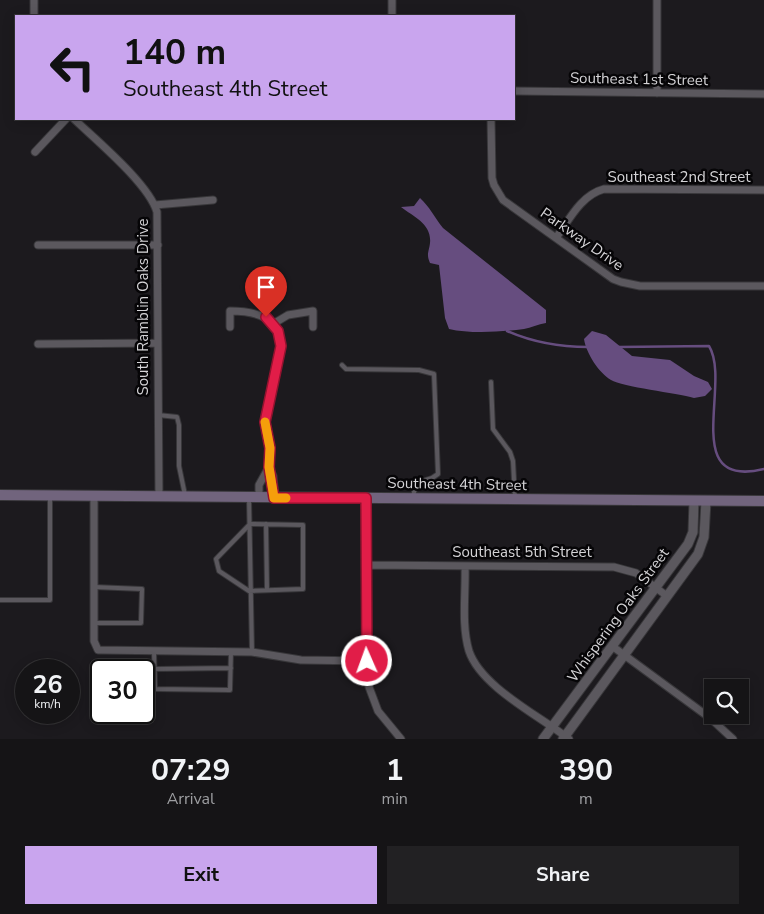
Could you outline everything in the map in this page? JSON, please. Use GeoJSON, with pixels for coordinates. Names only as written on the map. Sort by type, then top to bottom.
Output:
{"type":"FeatureCollection","features":[{"type":"Feature","properties":{"kind":"main road","name":"Southeast 4th Street"},"geometry":{"type":"LineString","coordinates":[[0,495],[764,501]]}},
{"type":"Feature","properties":{"kind":"street"},"geometry":{"type":"LineString","coordinates":[[34,0],[34,15]]}},
{"type":"Feature","properties":{"kind":"street"},"geometry":{"type":"LineString","coordinates":[[392,0],[392,15]]}},
{"type":"Feature","properties":{"kind":"street"},"geometry":{"type":"LineString","coordinates":[[657,0],[657,93]]}},
{"type":"Feature","properties":{"kind":"street","name":"Southeast 1st Street"},"geometry":{"type":"LineString","coordinates":[[515,91],[764,94]]}},
{"type":"Feature","properties":{"kind":"street"},"geometry":{"type":"LineString","coordinates":[[35,152],[65,120]]}},
{"type":"Feature","properties":{"kind":"street","name":"South Ramblin Oaks Drive"},"geometry":{"type":"LineString","coordinates":[[75,120],[139,184],[155,205],[158,220],[159,497]]}},
{"type":"Feature","properties":{"kind":"street","name":"Parkway Drive"},"geometry":{"type":"LineString","coordinates":[[491,120],[492,178],[497,192],[510,206],[613,279],[630,285],[764,286]]}},
{"type":"Feature","properties":{"kind":"street","name":"Southeast 2nd Street"},"geometry":{"type":"LineString","coordinates":[[556,238],[584,200],[597,191],[604,189],[764,190]]}},
{"type":"Feature","properties":{"kind":"street"},"geometry":{"type":"LineString","coordinates":[[155,205],[213,200]]}},
{"type":"Feature","properties":{"kind":"street"},"geometry":{"type":"LineString","coordinates":[[38,245],[158,245]]}},
{"type":"Feature","properties":{"kind":"street"},"geometry":{"type":"LineString","coordinates":[[230,327],[230,310],[256,312],[273,324],[278,331],[281,346],[265,413],[265,428],[270,448],[269,467],[274,498]]}},
{"type":"Feature","properties":{"kind":"street"},"geometry":{"type":"LineString","coordinates":[[273,324],[288,315],[313,311],[312,327]]}},
{"type":"Feature","properties":{"kind":"street"},"geometry":{"type":"LineString","coordinates":[[38,344],[158,343]]}},
{"type":"Feature","properties":{"kind":"street"},"geometry":{"type":"LineString","coordinates":[[254,498],[269,467]]}},
{"type":"Feature","properties":{"kind":"street"},"geometry":{"type":"LineString","coordinates":[[94,496],[94,644],[98,650],[252,652],[301,660],[367,661]]}},
{"type":"Feature","properties":{"kind":"street"},"geometry":{"type":"LineString","coordinates":[[366,498],[367,661],[372,698],[385,721],[401,739]]}},
{"type":"Feature","properties":{"kind":"street","name":"Whispering Oaks Street"},"geometry":{"type":"LineString","coordinates":[[544,739],[654,586],[688,544],[693,532],[694,501]]}},
{"type":"Feature","properties":{"kind":"street","name":"Whispering Oaks Street"},"geometry":{"type":"LineString","coordinates":[[566,738],[702,545],[706,501]]}},
{"type":"Feature","properties":{"kind":"street","name":"Southeast 5th Street"},"geometry":{"type":"LineString","coordinates":[[367,565],[614,567],[629,569],[667,596]]}},
{"type":"Feature","properties":{"kind":"street"},"geometry":{"type":"LineString","coordinates":[[465,566],[466,632],[472,658],[484,676],[566,738]]}},
{"type":"Feature","properties":{"kind":"street"},"geometry":{"type":"LineString","coordinates":[[612,646],[710,718],[733,739]]}},
{"type":"Feature","properties":{"kind":"lane"},"geometry":{"type":"LineString","coordinates":[[342,365],[346,369],[419,370],[434,374],[438,474],[416,483],[413,498]]}},
{"type":"Feature","properties":{"kind":"lane"},"geometry":{"type":"LineString","coordinates":[[491,382],[493,429],[510,452],[513,461],[515,500]]}},
{"type":"Feature","properties":{"kind":"lane"},"geometry":{"type":"LineString","coordinates":[[158,415],[177,417],[179,425],[179,466],[183,475],[186,497]]}},
{"type":"Feature","properties":{"kind":"lane"},"geometry":{"type":"LineString","coordinates":[[0,600],[50,600],[50,496]]}},
{"type":"Feature","properties":{"kind":"lane"},"geometry":{"type":"LineString","coordinates":[[252,652],[249,591],[250,524],[254,498]]}},
{"type":"Feature","properties":{"kind":"lane"},"geometry":{"type":"LineString","coordinates":[[250,524],[301,524],[304,528],[303,588],[249,591],[219,570],[215,564],[216,559],[250,524]]}},
{"type":"Feature","properties":{"kind":"lane"},"geometry":{"type":"LineString","coordinates":[[266,524],[267,590]]}},
{"type":"Feature","properties":{"kind":"lane"},"geometry":{"type":"LineString","coordinates":[[94,587],[142,588],[141,623],[94,623]]}},
{"type":"Feature","properties":{"kind":"lane"},"geometry":{"type":"LineString","coordinates":[[154,652],[154,659]]}},
{"type":"Feature","properties":{"kind":"lane"},"geometry":{"type":"LineString","coordinates":[[155,689],[230,690],[231,652]]}},
{"type":"Feature","properties":{"kind":"lane"},"geometry":{"type":"LineString","coordinates":[[155,669],[231,668]]}},
{"type":"Feature","properties":{"kind":"shaded area"},"geometry":{"type":"Polygon","coordinates":[[[420,198],[443,228],[546,310],[546,323],[524,329],[496,332],[466,332],[449,329],[445,318],[439,265],[430,263],[428,257],[430,236],[421,222],[401,207],[414,206],[420,198]]]}},
{"type":"Feature","properties":{"kind":"shaded area"},"geometry":{"type":"Polygon","coordinates":[[[592,331],[606,335],[632,356],[670,360],[694,376],[708,382],[712,389],[705,396],[694,398],[617,383],[606,377],[587,350],[584,339],[592,331]]]}},
{"type":"Feature","properties":{"kind":"waterway"},"geometry":{"type":"LineString","coordinates":[[507,331],[547,343],[588,347]]}},
{"type":"Feature","properties":{"kind":"waterway"},"geometry":{"type":"LineString","coordinates":[[619,347],[709,346],[714,363],[713,429],[715,449],[723,464],[738,471],[764,469]]}},
{"type":"Feature","properties":{"kind":"slow traffic"},"geometry":{"type":"LineString","coordinates":[[265,422],[271,455],[269,467],[273,476],[274,498],[286,498]]}},
{"type":"Feature","properties":{"kind":"route"},"geometry":{"type":"LineString","coordinates":[[266,317],[278,331],[281,346],[265,413],[265,428],[271,455],[269,467],[273,476],[274,498],[366,498],[367,661]]}}]}
